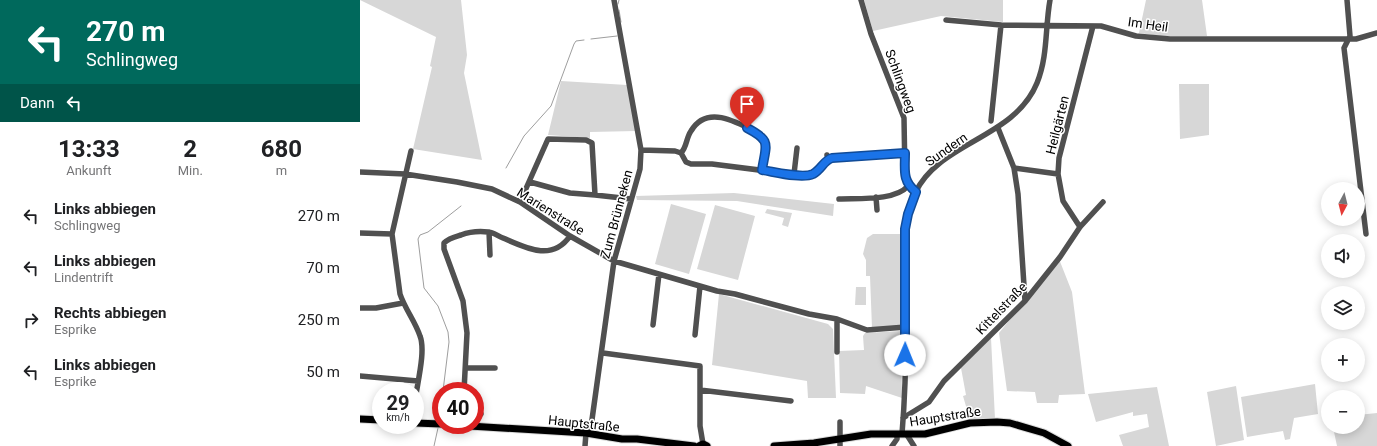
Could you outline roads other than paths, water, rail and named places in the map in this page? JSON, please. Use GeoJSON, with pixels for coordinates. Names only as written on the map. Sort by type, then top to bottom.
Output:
{"type":"FeatureCollection","features":[{"type":"Feature","properties":{"kind":"main road"},"geometry":{"type":"LineString","coordinates":[[360,419],[372,420]]}},
{"type":"Feature","properties":{"kind":"main road","name":"Hauptstraße"},"geometry":{"type":"LineString","coordinates":[[774,446],[840,442],[871,434],[925,434],[972,423],[997,422],[1010,423],[1044,433],[1068,446]]}},
{"type":"Feature","properties":{"kind":"main road","name":"Hauptstraße"},"geometry":{"type":"LineString","coordinates":[[484,427],[588,434],[694,446]]}},
{"type":"Feature","properties":{"kind":"street","name":"Zum Brünneken"},"geometry":{"type":"LineString","coordinates":[[585,446],[602,353],[614,261],[640,169],[641,150],[614,0]]}},
{"type":"Feature","properties":{"kind":"street","name":"Schlingweg"},"geometry":{"type":"LineString","coordinates":[[861,0],[871,34],[904,118],[905,177],[908,186]]}},
{"type":"Feature","properties":{"kind":"street","name":"Sundern"},"geometry":{"type":"LineString","coordinates":[[892,446],[902,435],[906,327],[905,229],[908,214],[916,192],[927,176],[937,166],[998,128],[1021,109],[1036,85],[1045,56],[1050,0]]}},
{"type":"Feature","properties":{"kind":"street"},"geometry":{"type":"LineString","coordinates":[[1348,0],[1350,36],[1344,48],[1366,234]]}},
{"type":"Feature","properties":{"kind":"street","name":"Im Heil"},"geometry":{"type":"LineString","coordinates":[[946,20],[1048,26],[1101,26],[1136,36],[1152,38],[1356,39],[1377,33]]}},
{"type":"Feature","properties":{"kind":"street"},"geometry":{"type":"LineString","coordinates":[[991,121],[1001,24]]}},
{"type":"Feature","properties":{"kind":"street","name":"Heilgärten"},"geometry":{"type":"LineString","coordinates":[[1080,227],[1063,201],[1058,174],[1059,158],[1094,26]]}},
{"type":"Feature","properties":{"kind":"street"},"geometry":{"type":"LineString","coordinates":[[681,153],[685,150],[691,130],[698,123],[707,118],[717,116],[726,118],[763,136],[766,145],[762,170]]}},
{"type":"Feature","properties":{"kind":"street"},"geometry":{"type":"LineString","coordinates":[[998,128],[1014,168],[1018,194],[1025,301]]}},
{"type":"Feature","properties":{"kind":"street"},"geometry":{"type":"LineString","coordinates":[[520,202],[548,139],[586,140],[592,143],[595,195]]}},
{"type":"Feature","properties":{"kind":"street"},"geometry":{"type":"LineString","coordinates":[[794,174],[797,148]]}},
{"type":"Feature","properties":{"kind":"street"},"geometry":{"type":"LineString","coordinates":[[641,150],[675,151],[681,153],[686,162],[691,164],[712,164],[806,176],[814,174],[828,157],[905,153]]}},
{"type":"Feature","properties":{"kind":"street"},"geometry":{"type":"LineString","coordinates":[[360,376],[418,381],[422,346],[420,336],[400,294],[392,234],[411,151]]}},
{"type":"Feature","properties":{"kind":"street"},"geometry":{"type":"LineString","coordinates":[[1014,168],[1058,174]]}},
{"type":"Feature","properties":{"kind":"street","name":"Marienstraße"},"geometry":{"type":"LineString","coordinates":[[360,172],[405,174],[492,189],[520,202],[570,236],[614,261],[700,286],[809,314],[837,319],[867,330],[906,327]]}},
{"type":"Feature","properties":{"kind":"street"},"geometry":{"type":"LineString","coordinates":[[530,182],[570,193],[631,199]]}},
{"type":"Feature","properties":{"kind":"street"},"geometry":{"type":"LineString","coordinates":[[839,199],[899,194],[908,186],[916,192]]}},
{"type":"Feature","properties":{"kind":"street"},"geometry":{"type":"LineString","coordinates":[[876,197],[877,210]]}},
{"type":"Feature","properties":{"kind":"street","name":"Kittelstraße"},"geometry":{"type":"LineString","coordinates":[[903,418],[929,402],[944,381],[1025,301],[1060,257],[1080,227],[1103,202]]}},
{"type":"Feature","properties":{"kind":"street"},"geometry":{"type":"LineString","coordinates":[[465,382],[467,333],[463,301],[444,249],[444,243],[448,239],[469,232],[490,232],[525,248],[553,250],[564,244],[570,236]]}},
{"type":"Feature","properties":{"kind":"street"},"geometry":{"type":"LineString","coordinates":[[490,232],[490,255]]}},
{"type":"Feature","properties":{"kind":"street"},"geometry":{"type":"LineString","coordinates":[[360,233],[392,234]]}},
{"type":"Feature","properties":{"kind":"street"},"geometry":{"type":"LineString","coordinates":[[653,325],[659,274]]}},
{"type":"Feature","properties":{"kind":"street"},"geometry":{"type":"LineString","coordinates":[[695,335],[700,286]]}},
{"type":"Feature","properties":{"kind":"street"},"geometry":{"type":"LineString","coordinates":[[360,308],[376,308],[403,303]]}},
{"type":"Feature","properties":{"kind":"street"},"geometry":{"type":"LineString","coordinates":[[837,319],[837,352]]}},
{"type":"Feature","properties":{"kind":"street"},"geometry":{"type":"LineString","coordinates":[[602,353],[700,366],[700,426],[703,445]]}},
{"type":"Feature","properties":{"kind":"street"},"geometry":{"type":"LineString","coordinates":[[466,368],[495,368]]}},
{"type":"Feature","properties":{"kind":"street"},"geometry":{"type":"LineString","coordinates":[[700,390],[791,401]]}},
{"type":"Feature","properties":{"kind":"street"},"geometry":{"type":"LineString","coordinates":[[840,422],[840,442]]}},
{"type":"Feature","properties":{"kind":"street"},"geometry":{"type":"LineString","coordinates":[[902,435],[914,446]]}},
{"type":"Feature","properties":{"kind":"waterway"},"geometry":{"type":"LineString","coordinates":[[618,4],[619,0]]}},
{"type":"Feature","properties":{"kind":"waterway"},"geometry":{"type":"LineString","coordinates":[[619,10],[621,22]]}},
{"type":"Feature","properties":{"kind":"waterway"},"geometry":{"type":"LineString","coordinates":[[591,39],[617,36]]}},
{"type":"Feature","properties":{"kind":"waterway"},"geometry":{"type":"LineString","coordinates":[[506,168],[524,136],[551,106],[574,44],[576,41],[584,40]]}},
{"type":"Feature","properties":{"kind":"waterway"},"geometry":{"type":"LineString","coordinates":[[444,382],[449,342],[448,332],[438,306],[424,288],[418,239],[420,235],[428,232],[461,206]]}},
{"type":"Feature","properties":{"kind":"waterway"},"geometry":{"type":"LineString","coordinates":[[434,446],[437,434]]}}]}
